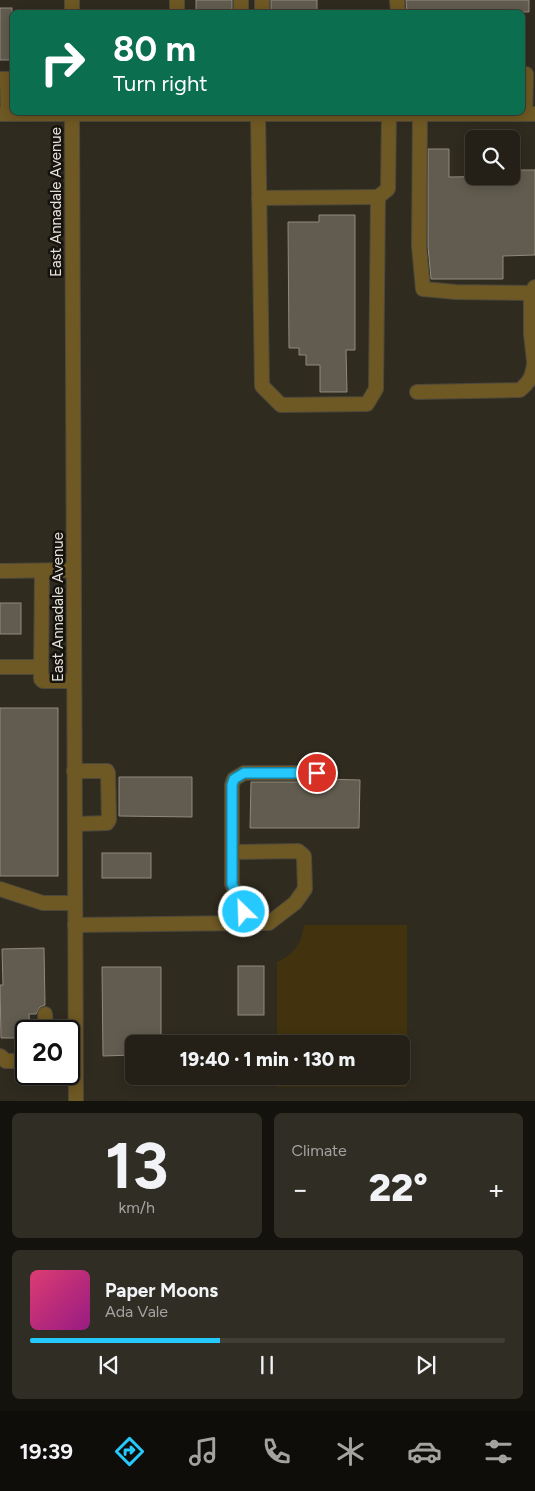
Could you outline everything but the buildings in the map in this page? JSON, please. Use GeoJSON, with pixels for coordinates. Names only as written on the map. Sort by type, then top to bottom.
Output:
{"type":"FeatureCollection","features":[{"type":"Feature","properties":{"kind":"street"},"geometry":{"type":"LineString","coordinates":[[528,74],[530,114]]}},
{"type":"Feature","properties":{"kind":"street"},"geometry":{"type":"LineString","coordinates":[[0,79],[7,79],[4,114]]}},
{"type":"Feature","properties":{"kind":"street","name":"East Annadale Avenue"},"geometry":{"type":"LineString","coordinates":[[72,115],[75,824],[73,1020]]}},
{"type":"Feature","properties":{"kind":"street"},"geometry":{"type":"LineString","coordinates":[[264,115],[259,198],[262,386],[281,405],[367,404],[376,389],[378,197]]}},
{"type":"Feature","properties":{"kind":"street"},"geometry":{"type":"LineString","coordinates":[[259,198],[378,197],[388,189],[389,115]]}},
{"type":"Feature","properties":{"kind":"street"},"geometry":{"type":"LineString","coordinates":[[413,115],[419,246],[423,289],[456,292],[533,290],[531,334],[535,360],[533,374],[528,383],[520,390],[417,392]]}},
{"type":"Feature","properties":{"kind":"street"},"geometry":{"type":"LineString","coordinates":[[0,571],[74,570]]}},
{"type":"Feature","properties":{"kind":"street"},"geometry":{"type":"LineString","coordinates":[[42,571],[41,667],[43,681],[74,680]]}},
{"type":"Feature","properties":{"kind":"street"},"geometry":{"type":"LineString","coordinates":[[0,667],[41,667]]}},
{"type":"Feature","properties":{"kind":"street"},"geometry":{"type":"LineString","coordinates":[[74,770],[106,771],[108,773],[109,820],[107,823],[75,824]]}},
{"type":"Feature","properties":{"kind":"street"},"geometry":{"type":"LineString","coordinates":[[249,923],[232,884],[232,785],[234,779],[244,773],[317,773]]}},
{"type":"Feature","properties":{"kind":"street"},"geometry":{"type":"LineString","coordinates":[[75,925],[269,923],[294,903],[304,890],[304,856],[298,851],[232,852]]}},
{"type":"Feature","properties":{"kind":"street"},"geometry":{"type":"LineString","coordinates":[[0,889],[43,902],[75,903]]}},
{"type":"Feature","properties":{"kind":"street"},"geometry":{"type":"LineString","coordinates":[[45,1014],[45,1020]]}},
{"type":"Feature","properties":{"kind":"street"},"geometry":{"type":"LineString","coordinates":[[0,1056],[6,1061],[15,1061]]}},
{"type":"Feature","properties":{"kind":"street","name":"East Annadale Avenue"},"geometry":{"type":"LineString","coordinates":[[74,1085],[76,1101]]}},
{"type":"Feature","properties":{"kind":"shaded area"},"geometry":{"type":"Polygon","coordinates":[[[304,925],[407,925],[407,1035],[277,1035],[277,962],[288,956],[296,948],[304,925]]]}},
{"type":"Feature","properties":{"kind":"shaded area"},"geometry":{"type":"Polygon","coordinates":[[[277,1085],[407,1085],[407,1087],[277,1087],[277,1085]]]}},
{"type":"Feature","properties":{"kind":"route"},"geometry":{"type":"LineString","coordinates":[[244,912],[232,884],[232,785],[234,779],[244,773],[317,773]]}}]}
